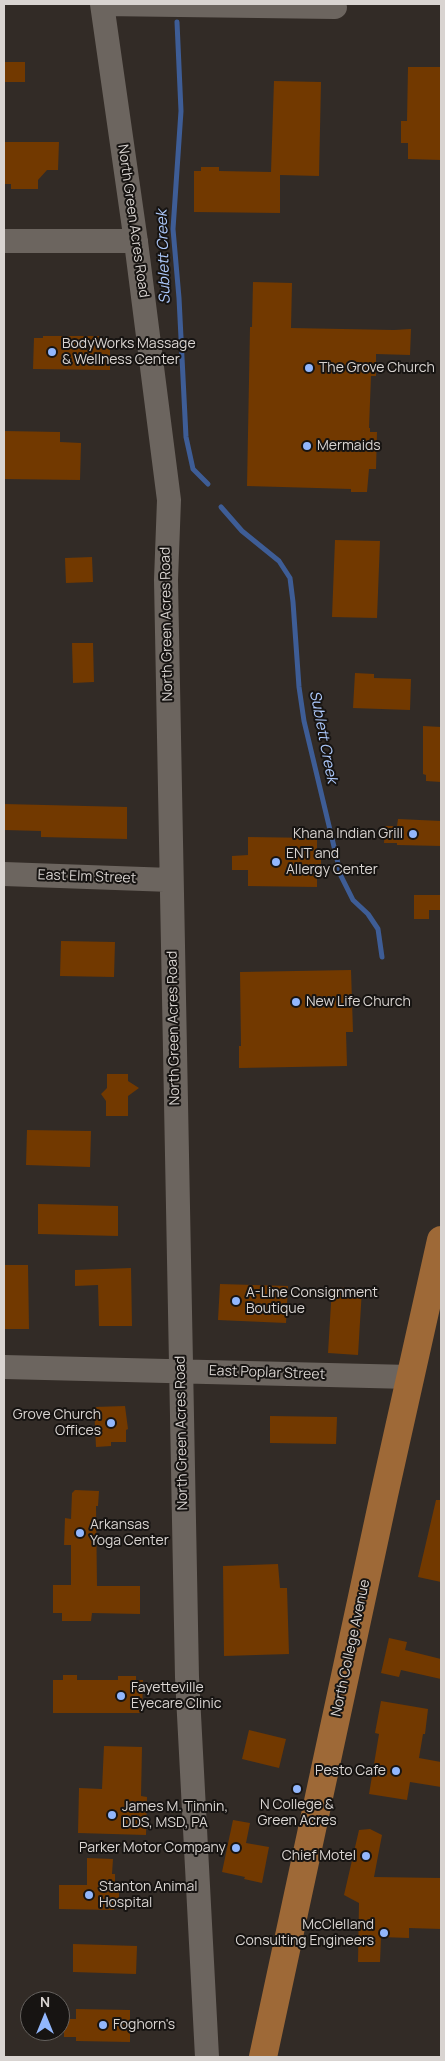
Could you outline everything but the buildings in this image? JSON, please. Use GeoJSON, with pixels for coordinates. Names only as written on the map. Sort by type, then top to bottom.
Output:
{"type":"FeatureCollection","features":[{"type":"Feature","properties":{"kind":"main road","name":"North College Avenue"},"geometry":{"type":"LineString","coordinates":[[263,2057],[441,1240]]}},
{"type":"Feature","properties":{"kind":"street"},"geometry":{"type":"LineString","coordinates":[[102,4],[335,7]]}},
{"type":"Feature","properties":{"kind":"street","name":"North Green Acres Road"},"geometry":{"type":"LineString","coordinates":[[102,4],[136,241],[169,500],[166,580],[187,1678],[208,2057]]}},
{"type":"Feature","properties":{"kind":"street"},"geometry":{"type":"LineString","coordinates":[[4,241],[136,241]]}},
{"type":"Feature","properties":{"kind":"street","name":"East Elm Street"},"geometry":{"type":"LineString","coordinates":[[4,874],[171,880]]}},
{"type":"Feature","properties":{"kind":"street","name":"East Poplar Street"},"geometry":{"type":"LineString","coordinates":[[4,1367],[410,1377]]}},
{"type":"Feature","properties":{"kind":"waterway","name":"Sublett Creek"},"geometry":{"type":"LineString","coordinates":[[177,22],[181,111],[173,229],[179,298],[186,437],[193,469],[208,484]]}},
{"type":"Feature","properties":{"kind":"waterway","name":"Sublett Creek"},"geometry":{"type":"LineString","coordinates":[[221,507],[242,531],[279,561],[290,578],[299,687],[304,721],[341,876],[353,900],[368,914],[378,929],[382,957]]}},
{"type":"Feature","properties":{"kind":"place","name":"BodyWorks Massage & Wellness Center"},"geometry":{"type":"Point","coordinates":[52,352]}},
{"type":"Feature","properties":{"kind":"place","name":"The Grove Church"},"geometry":{"type":"Point","coordinates":[309,368]}},
{"type":"Feature","properties":{"kind":"place","name":"Mermaids"},"geometry":{"type":"Point","coordinates":[307,446]}},
{"type":"Feature","properties":{"kind":"place","name":"Khana Indian Grill"},"geometry":{"type":"Point","coordinates":[413,834]}},
{"type":"Feature","properties":{"kind":"place","name":"ENT and Allergy Center"},"geometry":{"type":"Point","coordinates":[276,862]}},
{"type":"Feature","properties":{"kind":"place","name":"New Life Church"},"geometry":{"type":"Point","coordinates":[296,1002]}},
{"type":"Feature","properties":{"kind":"place","name":"A-Line Consignment Boutique"},"geometry":{"type":"Point","coordinates":[236,1301]}},
{"type":"Feature","properties":{"kind":"place","name":"Grove Church Offices"},"geometry":{"type":"Point","coordinates":[111,1423]}},
{"type":"Feature","properties":{"kind":"place","name":"Arkansas Yoga Center"},"geometry":{"type":"Point","coordinates":[80,1533]}},
{"type":"Feature","properties":{"kind":"place","name":"Fayetteville Eyecare Clinic"},"geometry":{"type":"Point","coordinates":[121,1696]}},
{"type":"Feature","properties":{"kind":"place","name":"Pesto Cafe"},"geometry":{"type":"Point","coordinates":[396,1771]}},
{"type":"Feature","properties":{"kind":"place","name":"N College & Green Acres"},"geometry":{"type":"Point","coordinates":[297,1789]}},
{"type":"Feature","properties":{"kind":"place","name":"James M. Tinnin, DDS, MSD, PA"},"geometry":{"type":"Point","coordinates":[112,1815]}},
{"type":"Feature","properties":{"kind":"place","name":"Parker Motor Company"},"geometry":{"type":"Point","coordinates":[236,1848]}},
{"type":"Feature","properties":{"kind":"place","name":"Chief Motel"},"geometry":{"type":"Point","coordinates":[366,1856]}},
{"type":"Feature","properties":{"kind":"place","name":"Stanton Animal Hospital"},"geometry":{"type":"Point","coordinates":[89,1895]}},
{"type":"Feature","properties":{"kind":"place","name":"McClelland Consulting Engineers"},"geometry":{"type":"Point","coordinates":[384,1933]}},
{"type":"Feature","properties":{"kind":"place","name":"Foghorn's"},"geometry":{"type":"Point","coordinates":[103,2025]}}]}
